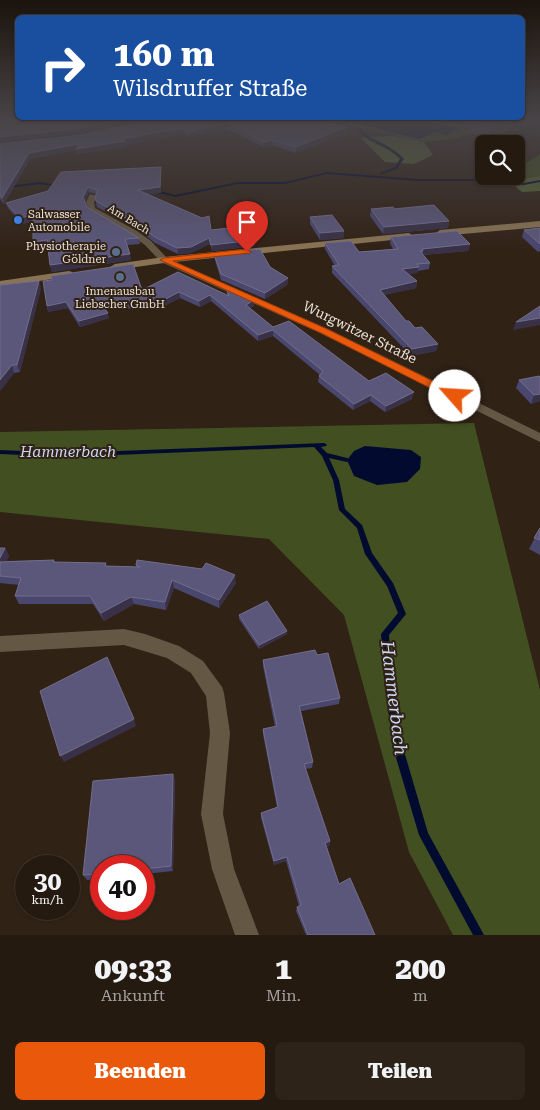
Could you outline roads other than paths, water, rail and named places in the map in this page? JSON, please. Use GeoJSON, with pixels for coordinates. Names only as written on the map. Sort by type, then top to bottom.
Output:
{"type":"FeatureCollection","features":[{"type":"Feature","properties":{"kind":"main road"},"geometry":{"type":"LineString","coordinates":[[434,234],[540,224]]}},
{"type":"Feature","properties":{"kind":"main road"},"geometry":{"type":"LineString","coordinates":[[100,269],[164,260],[417,235]]}},
{"type":"Feature","properties":{"kind":"main road"},"geometry":{"type":"LineString","coordinates":[[0,284],[77,272]]}},
{"type":"Feature","properties":{"kind":"street","name":"Am Bach"},"geometry":{"type":"LineString","coordinates":[[93,196],[89,204],[92,209],[134,233],[148,243],[164,260]]}},
{"type":"Feature","properties":{"kind":"street","name":"Wurgwitzer Straße"},"geometry":{"type":"LineString","coordinates":[[164,260],[324,331],[540,438]]}},
{"type":"Feature","properties":{"kind":"street"},"geometry":{"type":"LineString","coordinates":[[0,644],[69,639],[124,638],[145,642],[173,652],[197,667],[215,693],[220,733],[212,814],[223,869],[247,935]]}},
{"type":"Feature","properties":{"kind":"water"},"geometry":{"type":"Polygon","coordinates":[[[365,446],[411,450],[421,457],[420,469],[407,482],[377,485],[354,476],[347,460],[354,451],[365,446]]]}},
{"type":"Feature","properties":{"kind":"waterway"},"geometry":{"type":"LineString","coordinates":[[381,174],[396,168],[400,163]]}},
{"type":"Feature","properties":{"kind":"waterway"},"geometry":{"type":"LineString","coordinates":[[149,193],[164,193],[175,196],[238,183],[285,183],[327,173],[418,180],[482,180],[524,184],[540,181]]}},
{"type":"Feature","properties":{"kind":"waterway"},"geometry":{"type":"LineString","coordinates":[[0,188],[40,183],[61,186]]}},
{"type":"Feature","properties":{"kind":"waterway","name":"Hammerbach"},"geometry":{"type":"LineString","coordinates":[[0,452],[67,455],[315,445]]}},
{"type":"Feature","properties":{"kind":"waterway","name":"Hammerbach"},"geometry":{"type":"LineString","coordinates":[[315,445],[325,455]]}},
{"type":"Feature","properties":{"kind":"waterway","name":"Hammerbach"},"geometry":{"type":"LineString","coordinates":[[315,445],[324,445]]}},
{"type":"Feature","properties":{"kind":"waterway"},"geometry":{"type":"LineString","coordinates":[[325,455],[347,460]]}},
{"type":"Feature","properties":{"kind":"waterway","name":"Hammerbach"},"geometry":{"type":"LineString","coordinates":[[325,455],[336,480],[342,510],[360,527],[369,554],[390,585],[402,614],[385,634],[389,688],[399,751],[424,835],[479,935]]}},
{"type":"Feature","properties":{"kind":"place","name":"Salwasser Automobile"},"geometry":{"type":"Point","coordinates":[18,220]}},
{"type":"Feature","properties":{"kind":"place","name":"Physiotherapie Göldner"},"geometry":{"type":"Point","coordinates":[116,252]}},
{"type":"Feature","properties":{"kind":"place","name":"Innenausbau Liebscher GmbH"},"geometry":{"type":"Point","coordinates":[120,277]}}]}
